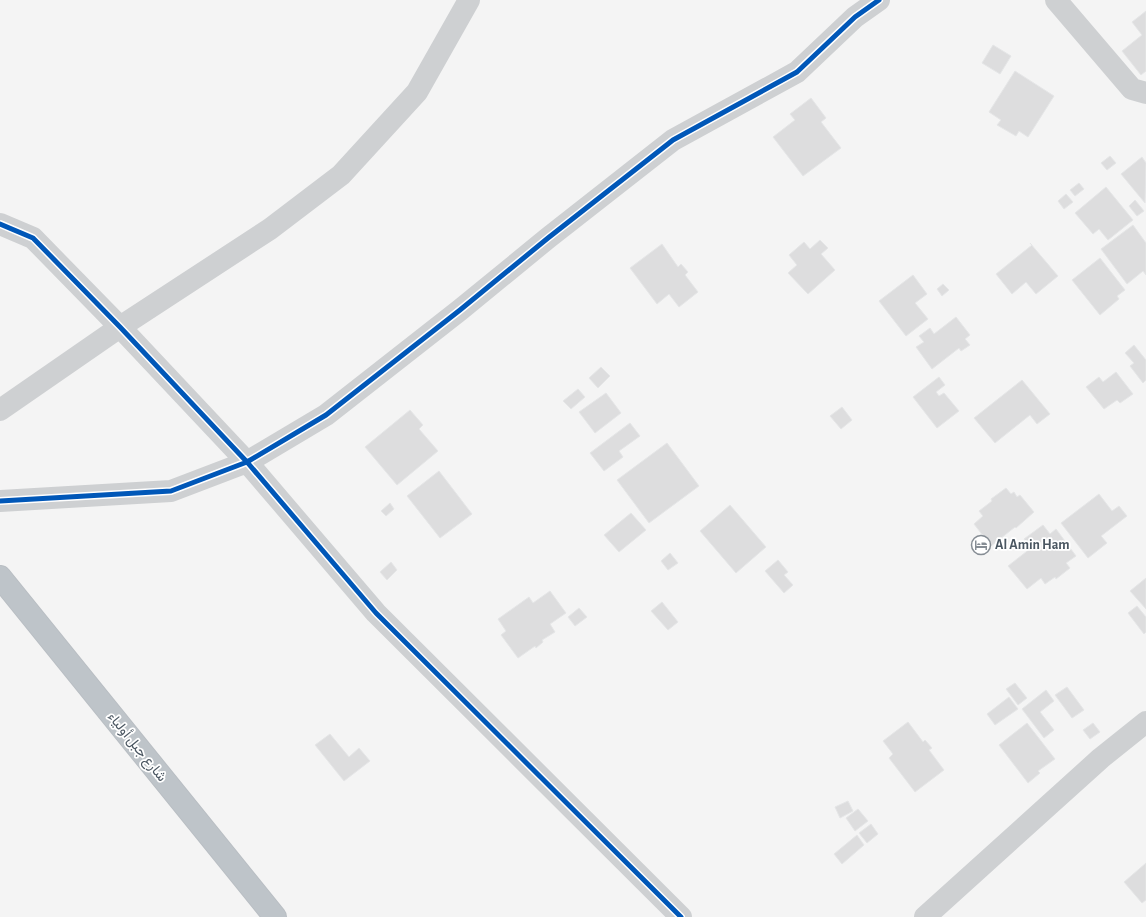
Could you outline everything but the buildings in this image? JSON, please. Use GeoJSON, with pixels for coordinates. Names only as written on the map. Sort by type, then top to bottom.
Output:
{"type":"FeatureCollection","features":[{"type":"Feature","properties":{"kind":"highway","name":"شارع جبل أولياء"},"geometry":{"type":"LineString","coordinates":[[0,577],[275,917]]}},
{"type":"Feature","properties":{"kind":"street"},"geometry":{"type":"LineString","coordinates":[[0,410],[120,327],[270,229],[341,175],[417,92],[469,0]]}},
{"type":"Feature","properties":{"kind":"street"},"geometry":{"type":"LineString","coordinates":[[0,501],[171,491],[247,462],[326,415],[673,140],[797,72],[855,17],[879,0]]}},
{"type":"Feature","properties":{"kind":"street"},"geometry":{"type":"LineString","coordinates":[[1056,0],[1132,89],[1146,93]]}},
{"type":"Feature","properties":{"kind":"street"},"geometry":{"type":"LineString","coordinates":[[0,224],[33,238],[120,327],[247,462],[376,613],[681,917]]}},
{"type":"Feature","properties":{"kind":"street"},"geometry":{"type":"LineString","coordinates":[[925,917],[1100,758],[1146,722]]}},
{"type":"Feature","properties":{"kind":"cycle path"},"geometry":{"type":"LineString","coordinates":[[0,501],[171,491],[247,462],[326,415],[673,140],[797,72],[855,17],[879,0]]}},
{"type":"Feature","properties":{"kind":"cycle path"},"geometry":{"type":"LineString","coordinates":[[0,224],[33,238],[120,327],[247,462],[376,613],[681,917]]}},
{"type":"Feature","properties":{"kind":"place","name":"Al Amin Ham"},"geometry":{"type":"Point","coordinates":[981,545]}}]}
